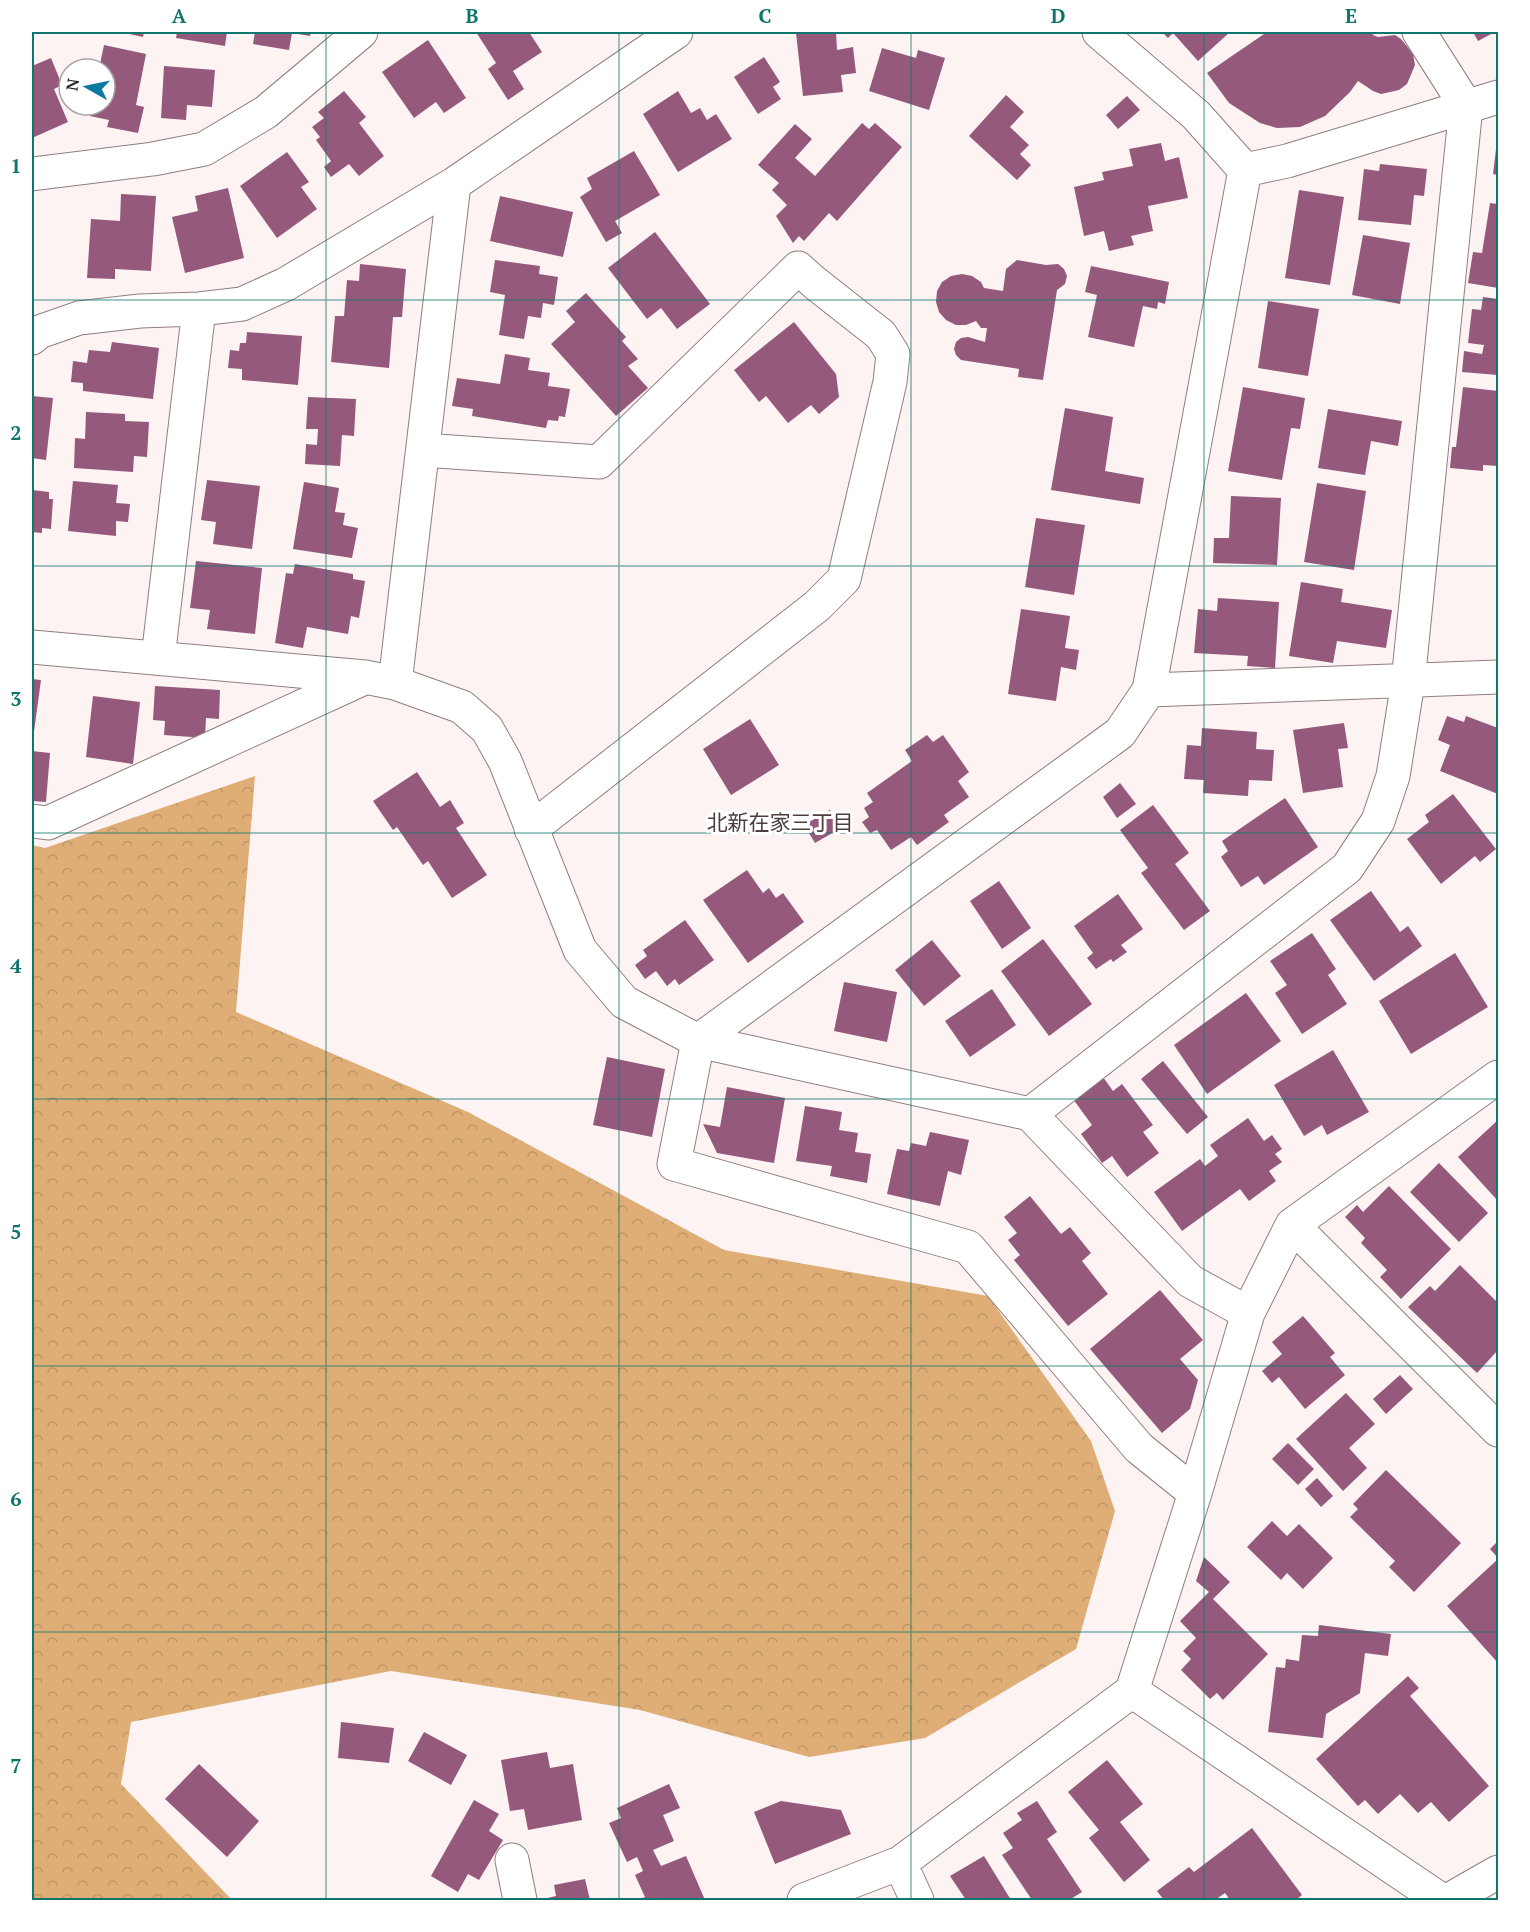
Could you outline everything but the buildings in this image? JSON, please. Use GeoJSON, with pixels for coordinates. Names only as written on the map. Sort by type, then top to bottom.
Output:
{"type":"FeatureCollection","features":[{"type":"Feature","properties":{"kind":"street"},"geometry":{"type":"LineString","coordinates":[[32,174],[153,159],[204,149],[266,112],[361,32]]}},
{"type":"Feature","properties":{"kind":"street"},"geometry":{"type":"LineString","coordinates":[[32,338],[39,332],[80,318],[140,311],[200,309],[242,304],[286,284],[453,184],[676,32]]}},
{"type":"Feature","properties":{"kind":"street"},"geometry":{"type":"LineString","coordinates":[[1099,32],[1196,115],[1245,170]]}},
{"type":"Feature","properties":{"kind":"street"},"geometry":{"type":"LineString","coordinates":[[1030,1114],[1347,868],[1378,821],[1393,776],[1408,682],[1466,106],[1419,32]]}},
{"type":"Feature","properties":{"kind":"street"},"geometry":{"type":"LineString","coordinates":[[1245,170],[1287,161],[1498,97]]}},
{"type":"Feature","properties":{"kind":"street"},"geometry":{"type":"LineString","coordinates":[[1195,1493],[1139,1448],[968,1248],[674,1164],[698,1041],[1120,733],[1149,690],[1245,170]]}},
{"type":"Feature","properties":{"kind":"street"},"geometry":{"type":"LineString","coordinates":[[380,680],[423,450],[453,184]]}},
{"type":"Feature","properties":{"kind":"street"},"geometry":{"type":"LineString","coordinates":[[423,450],[599,462],[798,268],[881,334],[893,354],[890,382],[844,579],[817,606],[531,829]]}},
{"type":"Feature","properties":{"kind":"street"},"geometry":{"type":"LineString","coordinates":[[158,658],[200,309]]}},
{"type":"Feature","properties":{"kind":"street"},"geometry":{"type":"LineString","coordinates":[[32,647],[380,680],[462,707],[487,729],[505,761],[580,950],[624,1002],[698,1041],[1030,1114],[1190,1281],[1248,1314]]}},
{"type":"Feature","properties":{"kind":"street"},"geometry":{"type":"LineString","coordinates":[[1149,690],[1498,677]]}},
{"type":"Feature","properties":{"kind":"street"},"geometry":{"type":"LineString","coordinates":[[32,821],[48,823],[380,680]]}},
{"type":"Feature","properties":{"kind":"street"},"geometry":{"type":"LineString","coordinates":[[804,1900],[900,1863],[1132,1691],[1195,1493],[1248,1314],[1292,1225],[1498,1077]]}},
{"type":"Feature","properties":{"kind":"street"},"geometry":{"type":"LineString","coordinates":[[1292,1225],[1498,1431]]}},
{"type":"Feature","properties":{"kind":"street"},"geometry":{"type":"LineString","coordinates":[[1132,1691],[1441,1900]]}},
{"type":"Feature","properties":{"kind":"street"},"geometry":{"type":"LineString","coordinates":[[512,1860],[519,1900]]}},
{"type":"Feature","properties":{"kind":"street"},"geometry":{"type":"LineString","coordinates":[[900,1863],[917,1900]]}},
{"type":"Feature","properties":{"kind":"street"},"geometry":{"type":"LineString","coordinates":[[1449,1900],[1498,1872]]}},
{"type":"Feature","properties":{"kind":"green space"},"geometry":{"type":"Polygon","coordinates":[[[255,776],[236,1012],[468,1112],[724,1250],[988,1296],[1091,1441],[1115,1511],[1076,1649],[925,1738],[809,1757],[640,1710],[391,1671],[131,1722],[121,1784],[232,1900],[32,1900],[32,845],[45,848],[255,776]]]}},
{"type":"Feature","properties":{"kind":"district","name":"北新在家三丁目"},"geometry":{"type":"Point","coordinates":[780,822]}}]}
